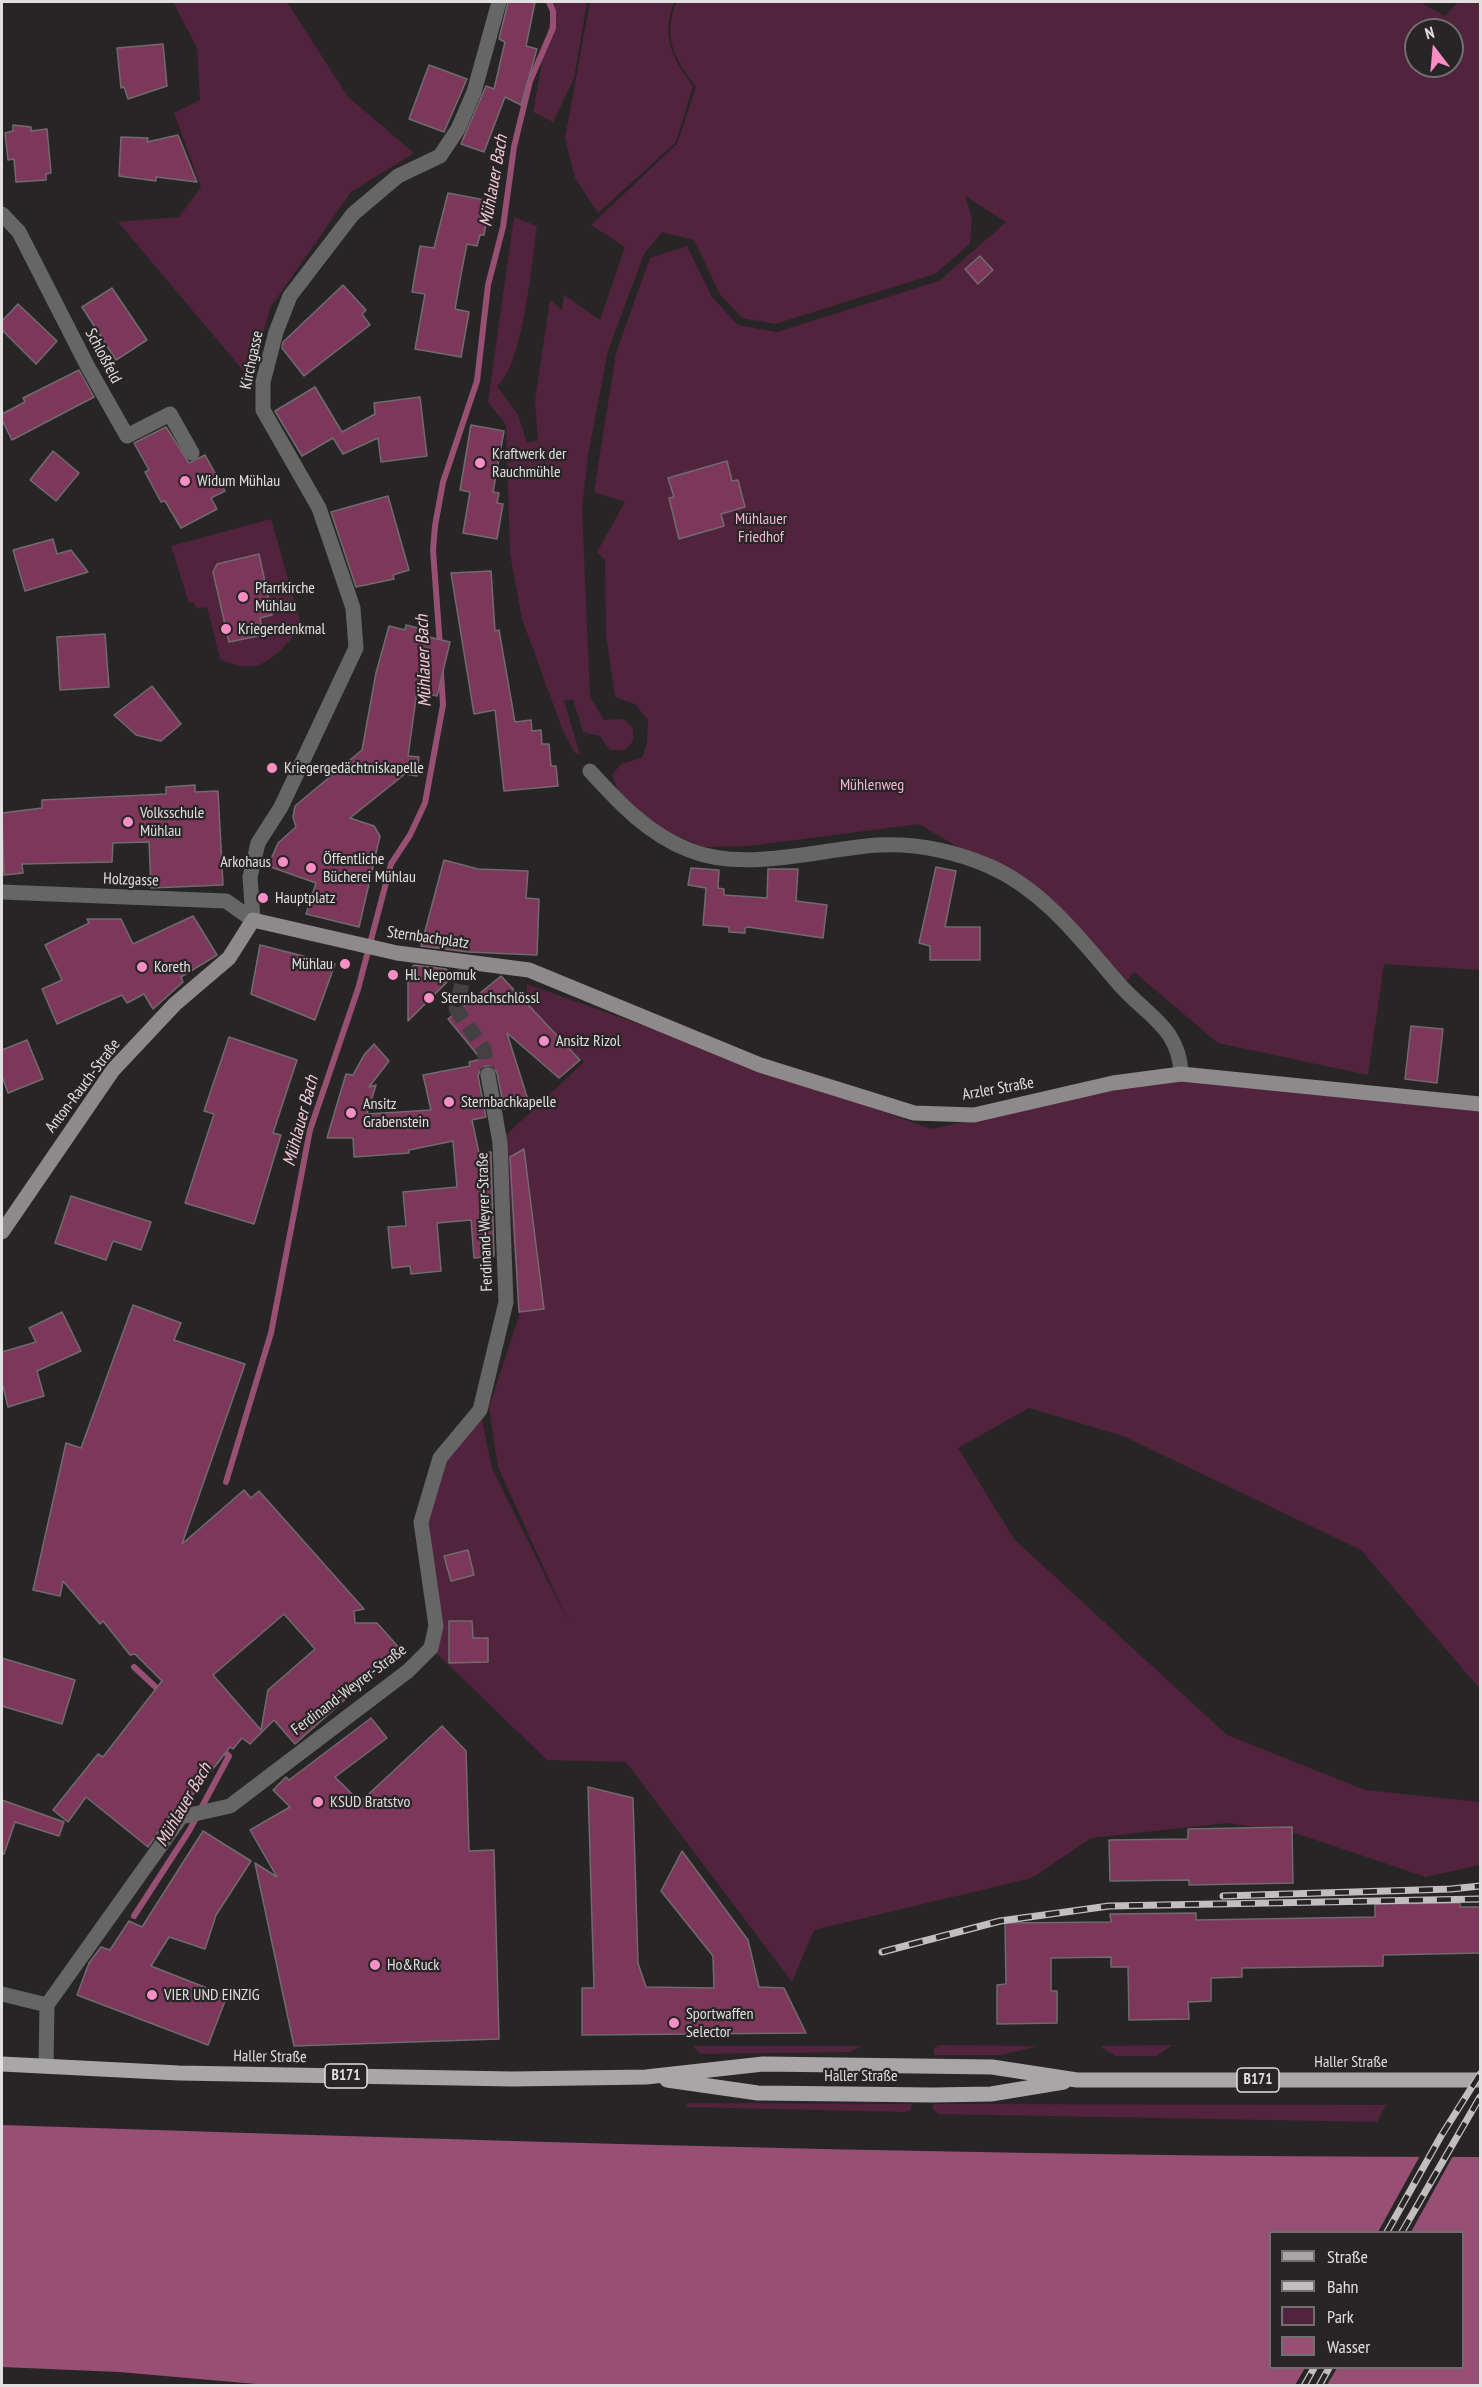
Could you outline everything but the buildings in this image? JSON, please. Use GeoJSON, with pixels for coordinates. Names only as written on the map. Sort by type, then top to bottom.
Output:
{"type":"FeatureCollection","features":[{"type":"Feature","properties":{"kind":"main road","name":"Sternbachplatz"},"geometry":{"type":"LineString","coordinates":[[254,920],[343,942],[397,952],[509,965]]}},
{"type":"Feature","properties":{"kind":"main road","name":"Anton-Rauch-Straße"},"geometry":{"type":"LineString","coordinates":[[2,1232],[113,1070],[175,1004],[230,958],[254,920]]}},
{"type":"Feature","properties":{"kind":"main road","name":"Arzler Straße"},"geometry":{"type":"LineString","coordinates":[[509,965],[529,970],[760,1065],[914,1113],[974,1115],[1113,1083],[1181,1074],[1480,1104]]}},
{"type":"Feature","properties":{"kind":"main road","name":"Haller Straße"},"geometry":{"type":"LineString","coordinates":[[2,2064],[179,2073],[501,2079],[646,2078],[763,2064],[992,2067],[1077,2080],[1480,2080]]}},
{"type":"Feature","properties":{"kind":"main road","name":"Haller Straße"},"geometry":{"type":"LineString","coordinates":[[646,2078],[758,2093],[933,2095],[991,2094],[1077,2080]]}},
{"type":"Feature","properties":{"kind":"street","name":"Kirchgasse"},"geometry":{"type":"LineString","coordinates":[[254,920],[250,877],[252,859],[258,843],[281,807],[356,648],[356,625],[319,508],[262,410],[263,382],[276,332],[290,296],[354,214],[398,176],[440,156],[458,129],[474,92],[499,2]]}},
{"type":"Feature","properties":{"kind":"street","name":"Schloßfeld"},"geometry":{"type":"LineString","coordinates":[[2,213],[19,232],[89,369],[127,436],[170,414],[192,453]]}},
{"type":"Feature","properties":{"kind":"street"},"geometry":{"type":"LineString","coordinates":[[590,771],[645,825],[673,844],[705,856],[754,859],[895,844],[941,850],[991,867],[1024,886],[1056,913],[1122,987],[1166,1030],[1179,1050],[1181,1074]]}},
{"type":"Feature","properties":{"kind":"street","name":"Holzgasse"},"geometry":{"type":"LineString","coordinates":[[2,892],[226,901],[239,907],[254,920]]}},
{"type":"Feature","properties":{"kind":"street","name":"Ferdinand-Weyrer-Straße"},"geometry":{"type":"LineString","coordinates":[[47,2005],[181,1817],[230,1806],[408,1671],[431,1648],[436,1626],[421,1522],[440,1458],[480,1410],[506,1302],[500,1143],[488,1075]]}},
{"type":"Feature","properties":{"kind":"street"},"geometry":{"type":"LineString","coordinates":[[2,1994],[47,2005],[46,2066]]}},
{"type":"Feature","properties":{"kind":"green space"},"geometry":{"type":"Polygon","coordinates":[[[173,2],[287,2],[348,97],[414,153],[351,192],[270,308],[251,380],[118,222],[179,217],[201,187],[174,113],[200,100],[197,48],[173,2]]]}},
{"type":"Feature","properties":{"kind":"green space"},"geometry":{"type":"Polygon","coordinates":[[[553,2],[587,2],[574,78],[553,122],[533,112],[553,2]]]}},
{"type":"Feature","properties":{"kind":"green space"},"geometry":{"type":"Polygon","coordinates":[[[590,2],[674,2],[669,26],[671,47],[679,66],[693,86],[676,142],[598,213],[575,178],[565,138],[590,2]]]}},
{"type":"Feature","properties":{"kind":"green space"},"geometry":{"type":"Polygon","coordinates":[[[676,2],[1420,2],[1445,16],[1458,2],[1480,2],[1480,970],[1384,964],[1368,1075],[1218,1043],[1134,972],[1122,987],[1024,886],[919,824],[749,846],[703,847],[662,829],[636,810],[618,790],[612,775],[621,764],[642,758],[647,743],[648,720],[635,704],[615,697],[606,634],[605,560],[597,552],[625,502],[594,492],[616,353],[650,258],[687,246],[712,297],[738,325],[777,332],[939,281],[1006,222],[965,196],[972,218],[970,244],[935,274],[775,324],[742,318],[720,294],[694,240],[662,232],[644,254],[608,351],[588,455],[582,508],[590,697],[604,720],[623,719],[633,728],[633,741],[625,750],[610,750],[600,736],[583,732],[573,699],[564,701],[580,755],[575,753],[563,731],[522,619],[510,554],[506,425],[488,402],[514,217],[537,226],[520,336],[514,358],[506,375],[497,386],[518,415],[527,443],[538,440],[535,401],[550,300],[562,310],[564,295],[600,320],[625,247],[591,225],[677,144],[696,87],[677,57],[671,37],[676,2]]]}},
{"type":"Feature","properties":{"kind":"green space"},"geometry":{"type":"Polygon","coordinates":[[[271,519],[302,628],[266,662],[246,667],[234,665],[220,659],[207,607],[197,609],[194,603],[189,603],[171,546],[271,519]]]}},
{"type":"Feature","properties":{"kind":"green space"},"geometry":{"type":"Polygon","coordinates":[[[527,984],[931,1129],[1181,1074],[1480,1111],[1480,1689],[1361,1550],[1123,1436],[1029,1408],[958,1448],[1014,1539],[1227,1735],[1365,1790],[1480,1802],[1480,1865],[1426,1877],[1295,1833],[1227,1823],[1091,1838],[1032,1878],[814,1930],[792,1982],[626,1762],[547,1760],[431,1648],[421,1522],[440,1458],[480,1410],[492,1468],[569,1624],[498,1467],[489,1407],[519,1316],[505,1136],[584,1062],[526,1005],[527,984]]]}},
{"type":"Feature","properties":{"kind":"green space"},"geometry":{"type":"Polygon","coordinates":[[[939,2045],[1038,2046],[1001,2055],[934,2055],[934,2048],[939,2045]]]}},
{"type":"Feature","properties":{"kind":"green space"},"geometry":{"type":"Polygon","coordinates":[[[1172,2045],[1157,2056],[1115,2056],[1100,2046],[1172,2045]]]}},
{"type":"Feature","properties":{"kind":"green space"},"geometry":{"type":"Polygon","coordinates":[[[693,2046],[862,2046],[850,2052],[701,2054],[693,2046]]]}},
{"type":"Feature","properties":{"kind":"green space"},"geometry":{"type":"Polygon","coordinates":[[[687,2103],[912,2104],[911,2110],[905,2112],[687,2107],[687,2103]]]}},
{"type":"Feature","properties":{"kind":"green space"},"geometry":{"type":"Polygon","coordinates":[[[933,2104],[1386,2105],[1377,2122],[939,2114],[933,2110],[933,2104]]]}},
{"type":"Feature","properties":{"kind":"water"},"geometry":{"type":"Polygon","coordinates":[[[2,2125],[925,2151],[1480,2157],[1480,2385],[279,2386],[119,2372],[2,2367],[2,2125]]]}},
{"type":"Feature","properties":{"kind":"pier"},"geometry":{"type":"Polygon","coordinates":[[[1421,2154],[1454,2154],[1412,2231],[1379,2231],[1421,2154]]]}},
{"type":"Feature","properties":{"kind":"pier"},"geometry":{"type":"Polygon","coordinates":[[[1304,2369],[1336,2369],[1327,2385],[1295,2385],[1304,2369]]]}},
{"type":"Feature","properties":{"kind":"waterway","name":"Mühlauer Bach"},"geometry":{"type":"LineString","coordinates":[[440,646],[433,550],[435,526],[443,482],[477,381],[488,285],[503,227],[514,147],[530,81],[553,28],[553,11],[549,2]]}},
{"type":"Feature","properties":{"kind":"waterway","name":"Mühlauer Bach"},"geometry":{"type":"LineString","coordinates":[[226,1482],[271,1333],[310,1130],[358,989],[391,864],[410,835],[425,803],[443,705],[441,672]]}},
{"type":"Feature","properties":{"kind":"waterway","name":"Mühlauer Bach"},"geometry":{"type":"LineString","coordinates":[[134,1667],[162,1693]]}},
{"type":"Feature","properties":{"kind":"waterway","name":"Mühlauer Bach"},"geometry":{"type":"LineString","coordinates":[[134,1916],[189,1831],[229,1756],[220,1748]]}},
{"type":"Feature","properties":{"kind":"tunnel"},"geometry":{"type":"LineString","coordinates":[[467,962],[456,1009],[484,1049],[488,1075]]}},
{"type":"Feature","properties":{"kind":"railway"},"geometry":{"type":"LineString","coordinates":[[1223,1896],[1451,1889],[1480,1886]]}},
{"type":"Feature","properties":{"kind":"railway"},"geometry":{"type":"LineString","coordinates":[[882,1952],[1000,1921],[1109,1906],[1480,1899]]}},
{"type":"Feature","properties":{"kind":"railway"},"geometry":{"type":"LineString","coordinates":[[1388,2231],[1441,2136],[1480,2074]]}},
{"type":"Feature","properties":{"kind":"railway"},"geometry":{"type":"LineString","coordinates":[[1403,2231],[1480,2097]]}},
{"type":"Feature","properties":{"kind":"railway"},"geometry":{"type":"LineString","coordinates":[[1304,2386],[1313,2369]]}},
{"type":"Feature","properties":{"kind":"railway"},"geometry":{"type":"LineString","coordinates":[[1319,2386],[1328,2369]]}},
{"type":"Feature","properties":{"kind":"place","name":"Kraftwerk der Rauchmühle"},"geometry":{"type":"Point","coordinates":[480,463]}},
{"type":"Feature","properties":{"kind":"place","name":"Widum Mühlau"},"geometry":{"type":"Point","coordinates":[185,481]}},
{"type":"Feature","properties":{"kind":"place","name":"Pfarrkirche Mühlau"},"geometry":{"type":"Point","coordinates":[243,597]}},
{"type":"Feature","properties":{"kind":"place","name":"Kriegerdenkmal"},"geometry":{"type":"Point","coordinates":[226,629]}},
{"type":"Feature","properties":{"kind":"place","name":"Kriegergedächtniskapelle"},"geometry":{"type":"Point","coordinates":[272,768]}},
{"type":"Feature","properties":{"kind":"place","name":"Volksschule Mühlau"},"geometry":{"type":"Point","coordinates":[128,822]}},
{"type":"Feature","properties":{"kind":"place","name":"Arkohaus"},"geometry":{"type":"Point","coordinates":[283,862]}},
{"type":"Feature","properties":{"kind":"place","name":"Öffentliche Bücherei Mühlau"},"geometry":{"type":"Point","coordinates":[311,868]}},
{"type":"Feature","properties":{"kind":"place","name":"Hauptplatz"},"geometry":{"type":"Point","coordinates":[263,898]}},
{"type":"Feature","properties":{"kind":"place","name":"Mühlau"},"geometry":{"type":"Point","coordinates":[345,964]}},
{"type":"Feature","properties":{"kind":"place","name":"Koreth"},"geometry":{"type":"Point","coordinates":[142,967]}},
{"type":"Feature","properties":{"kind":"place","name":"Hl. Nepomuk"},"geometry":{"type":"Point","coordinates":[393,975]}},
{"type":"Feature","properties":{"kind":"place","name":"Sternbachschlössl"},"geometry":{"type":"Point","coordinates":[429,998]}},
{"type":"Feature","properties":{"kind":"place","name":"Ansitz Rizol"},"geometry":{"type":"Point","coordinates":[544,1041]}},
{"type":"Feature","properties":{"kind":"place","name":"Sternbachkapelle"},"geometry":{"type":"Point","coordinates":[449,1102]}},
{"type":"Feature","properties":{"kind":"place","name":"Ansitz Grabenstein"},"geometry":{"type":"Point","coordinates":[351,1113]}},
{"type":"Feature","properties":{"kind":"place","name":"KSUD Bratstvo"},"geometry":{"type":"Point","coordinates":[318,1802]}},
{"type":"Feature","properties":{"kind":"place","name":"Ho&Ruck"},"geometry":{"type":"Point","coordinates":[375,1965]}},
{"type":"Feature","properties":{"kind":"place","name":"VIER UND EINZIG"},"geometry":{"type":"Point","coordinates":[152,1995]}},
{"type":"Feature","properties":{"kind":"place","name":"Sportwaffen Selector"},"geometry":{"type":"Point","coordinates":[674,2023]}},
{"type":"Feature","properties":{"kind":"park label","name":"Mühlauer Friedhof"},"geometry":{"type":"Point","coordinates":[761,528]}},
{"type":"Feature","properties":{"kind":"park label","name":"Mühlenweg"},"geometry":{"type":"Point","coordinates":[872,785]}}]}
